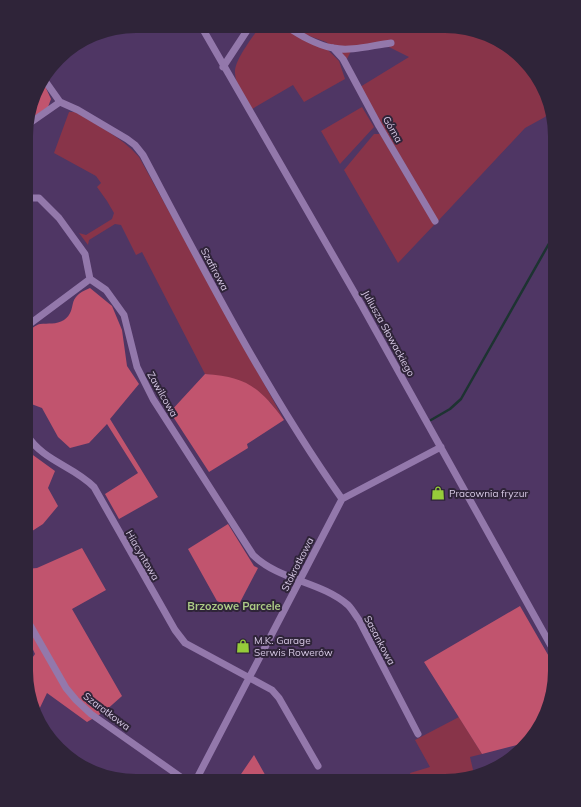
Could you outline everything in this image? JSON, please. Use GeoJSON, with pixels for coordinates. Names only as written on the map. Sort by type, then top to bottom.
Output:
{"type":"FeatureCollection","features":[{"type":"Feature","properties":{"kind":"street","name":"Juliusza Słowackiego"},"geometry":{"type":"LineString","coordinates":[[205,33],[361,304],[548,640]]}},
{"type":"Feature","properties":{"kind":"street"},"geometry":{"type":"LineString","coordinates":[[223,67],[245,33]]}},
{"type":"Feature","properties":{"kind":"street"},"geometry":{"type":"LineString","coordinates":[[298,33],[310,40],[333,48],[346,49],[391,43]]}},
{"type":"Feature","properties":{"kind":"street","name":"Górna"},"geometry":{"type":"LineString","coordinates":[[333,48],[343,59],[375,119],[434,221]]}},
{"type":"Feature","properties":{"kind":"street"},"geometry":{"type":"LineString","coordinates":[[34,120],[60,102],[47,84]]}},
{"type":"Feature","properties":{"kind":"street","name":"Szafirowa"},"geometry":{"type":"LineString","coordinates":[[60,102],[78,110],[127,139],[143,155],[218,295],[306,448],[342,499]]}},
{"type":"Feature","properties":{"kind":"street"},"geometry":{"type":"LineString","coordinates":[[33,198],[39,198],[59,218],[85,254],[90,279],[33,322]]}},
{"type":"Feature","properties":{"kind":"street","name":"Zawilcowa"},"geometry":{"type":"LineString","coordinates":[[90,279],[106,290],[124,314],[137,367],[152,399],[253,555],[262,564],[284,576],[300,580]]}},
{"type":"Feature","properties":{"kind":"street","name":"Hiacyntowa"},"geometry":{"type":"LineString","coordinates":[[33,445],[42,454],[84,478],[94,487],[175,630],[186,643],[272,690],[279,698],[318,766]]}},
{"type":"Feature","properties":{"kind":"street"},"geometry":{"type":"LineString","coordinates":[[342,499],[441,447]]}},
{"type":"Feature","properties":{"kind":"street","name":"Stokrotkowa"},"geometry":{"type":"LineString","coordinates":[[199,774],[342,499]]}},
{"type":"Feature","properties":{"kind":"street","name":"Sasankowa"},"geometry":{"type":"LineString","coordinates":[[300,580],[313,585],[348,605],[359,620],[418,734]]}},
{"type":"Feature","properties":{"kind":"street","name":"Szarotkowa"},"geometry":{"type":"LineString","coordinates":[[33,630],[66,688],[76,700],[91,714],[176,774]]}},
{"type":"Feature","properties":{"kind":"shaded area"},"geometry":{"type":"Polygon","coordinates":[[[255,33],[297,33],[327,49],[339,61],[345,79],[304,102],[293,85],[252,109],[241,92],[235,78],[238,62],[255,33]]]}},
{"type":"Feature","properties":{"kind":"shaded area"},"geometry":{"type":"Polygon","coordinates":[[[303,33],[445,33],[458,34],[484,41],[509,55],[527,73],[543,103],[546,116],[525,128],[438,221],[360,87],[409,57],[387,46],[351,51],[347,59],[326,42],[303,33]]]}},
{"type":"Feature","properties":{"kind":"shaded area"},"geometry":{"type":"Polygon","coordinates":[[[46,87],[51,99],[48,107],[35,116],[38,103],[46,87]]]}},
{"type":"Feature","properties":{"kind":"shaded area"},"geometry":{"type":"Polygon","coordinates":[[[362,107],[374,127],[340,164],[321,131],[362,107]]]}},
{"type":"Feature","properties":{"kind":"shaded area"},"geometry":{"type":"Polygon","coordinates":[[[69,112],[75,112],[109,132],[125,143],[139,157],[284,420],[270,402],[212,375],[205,374],[142,252],[136,255],[121,225],[115,224],[89,240],[88,245],[79,233],[86,235],[112,219],[114,213],[97,187],[101,183],[96,176],[54,153],[69,112]]]}},
{"type":"Feature","properties":{"kind":"shaded area"},"geometry":{"type":"Polygon","coordinates":[[[374,134],[380,134],[434,225],[398,263],[344,170],[374,134]]]}},
{"type":"Feature","properties":{"kind":"shaded area"},"geometry":{"type":"Polygon","coordinates":[[[90,288],[112,306],[122,330],[127,366],[139,384],[110,419],[158,497],[119,519],[105,494],[138,473],[107,424],[89,443],[70,448],[58,437],[42,408],[33,405],[33,328],[38,325],[61,322],[64,320],[71,312],[74,300],[82,292],[90,288]]]}},
{"type":"Feature","properties":{"kind":"shaded area"},"geometry":{"type":"Polygon","coordinates":[[[205,374],[232,378],[251,386],[267,399],[284,420],[247,444],[248,448],[209,472],[170,412],[205,374]]]}},
{"type":"Feature","properties":{"kind":"shaded area"},"geometry":{"type":"Polygon","coordinates":[[[33,455],[55,471],[48,488],[58,506],[43,524],[33,530],[33,455]]]}},
{"type":"Feature","properties":{"kind":"shaded area"},"geometry":{"type":"Polygon","coordinates":[[[228,524],[254,566],[258,568],[236,610],[217,601],[188,549],[228,524]]]}},
{"type":"Feature","properties":{"kind":"shaded area"},"geometry":{"type":"Polygon","coordinates":[[[82,548],[106,590],[72,609],[122,696],[104,712],[87,722],[47,693],[40,708],[38,704],[33,671],[33,657],[35,654],[33,650],[33,568],[82,548]]]}},
{"type":"Feature","properties":{"kind":"shaded area"},"geometry":{"type":"Polygon","coordinates":[[[520,606],[548,655],[548,678],[543,704],[531,728],[516,745],[482,754],[424,662],[520,606]]]}},
{"type":"Feature","properties":{"kind":"shaded area"},"geometry":{"type":"Polygon","coordinates":[[[459,717],[482,754],[470,757],[473,770],[445,774],[410,774],[430,767],[415,740],[459,717]]]}},
{"type":"Feature","properties":{"kind":"shaded area"},"geometry":{"type":"Polygon","coordinates":[[[254,755],[265,774],[241,774],[254,755]]]}},
{"type":"Feature","properties":{"kind":"waterway"},"geometry":{"type":"LineString","coordinates":[[431,420],[450,409],[461,399],[548,245]]}},
{"type":"Feature","properties":{"kind":"place","name":"Pracownia fryzur"},"geometry":{"type":"Point","coordinates":[438,493]}},
{"type":"Feature","properties":{"kind":"place","name":"M.K. Garage Serwis Rowerów"},"geometry":{"type":"Point","coordinates":[243,646]}},
{"type":"Feature","properties":{"kind":"district","name":"Brzozowe Parcele"},"geometry":{"type":"Point","coordinates":[234,606]}}]}
